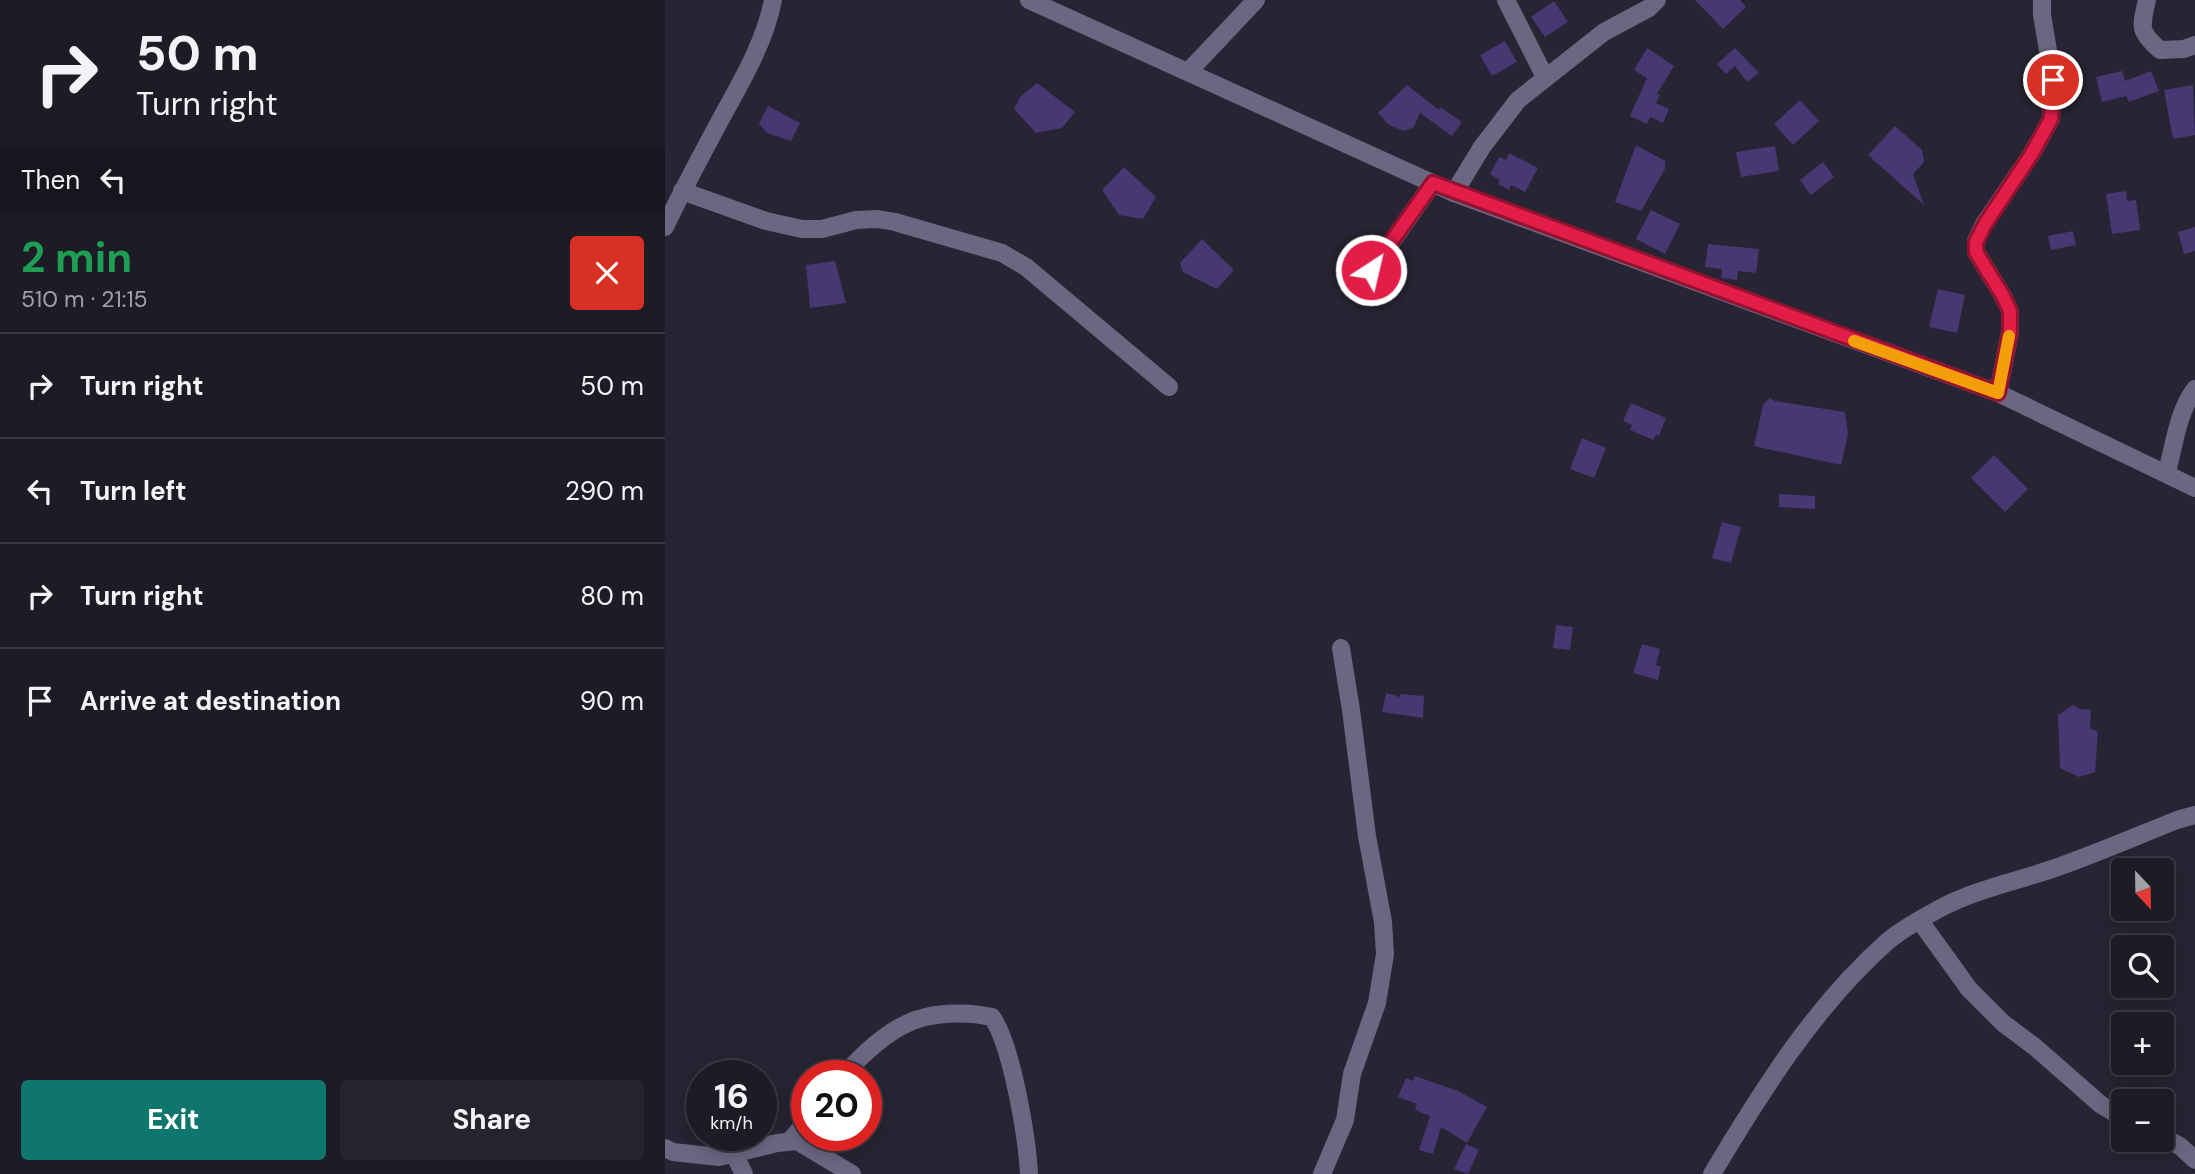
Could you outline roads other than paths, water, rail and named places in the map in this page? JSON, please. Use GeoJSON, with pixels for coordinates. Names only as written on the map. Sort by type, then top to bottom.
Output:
{"type":"FeatureCollection","features":[{"type":"Feature","properties":{"kind":"street"},"geometry":{"type":"LineString","coordinates":[[665,227],[745,73],[764,32],[773,0]]}},
{"type":"Feature","properties":{"kind":"street"},"geometry":{"type":"LineString","coordinates":[[1028,0],[1454,193],[1998,393],[2167,472],[2195,488]]}},
{"type":"Feature","properties":{"kind":"street"},"geometry":{"type":"LineString","coordinates":[[1188,72],[1256,0]]}},
{"type":"Feature","properties":{"kind":"street"},"geometry":{"type":"LineString","coordinates":[[1506,0],[1545,77]]}},
{"type":"Feature","properties":{"kind":"street"},"geometry":{"type":"LineString","coordinates":[[1454,193],[1482,147],[1518,100],[1604,32],[1649,8],[1657,0]]}},
{"type":"Feature","properties":{"kind":"street"},"geometry":{"type":"LineString","coordinates":[[1998,393],[2010,332],[2010,311],[1976,252],[1976,242],[2051,119],[2053,80],[2042,0]]}},
{"type":"Feature","properties":{"kind":"street"},"geometry":{"type":"LineString","coordinates":[[2147,0],[2142,22],[2145,38],[2160,50],[2195,45]]}},
{"type":"Feature","properties":{"kind":"street"},"geometry":{"type":"LineString","coordinates":[[1371,270],[1433,183]]}},
{"type":"Feature","properties":{"kind":"street"},"geometry":{"type":"LineString","coordinates":[[682,191],[766,221],[802,229],[822,229],[856,220],[877,219],[1002,253],[1026,267],[1169,387]]}},
{"type":"Feature","properties":{"kind":"street"},"geometry":{"type":"LineString","coordinates":[[2167,472],[2179,427],[2195,389]]}},
{"type":"Feature","properties":{"kind":"street"},"geometry":{"type":"LineString","coordinates":[[1322,1174],[1345,1120],[1352,1074],[1377,1003],[1385,954],[1383,922],[1367,836],[1341,648]]}},
{"type":"Feature","properties":{"kind":"street"},"geometry":{"type":"LineString","coordinates":[[1712,1174],[1764,1090],[1840,990],[1889,940],[1940,908],[2195,815]]}},
{"type":"Feature","properties":{"kind":"street"},"geometry":{"type":"LineString","coordinates":[[1920,921],[1969,989],[2003,1023],[2035,1046],[2111,1111]]}},
{"type":"Feature","properties":{"kind":"street"},"geometry":{"type":"LineString","coordinates":[[861,1060],[896,1029],[909,1022],[947,1015],[980,1014],[992,1017],[999,1028],[1019,1104],[1029,1174]]}},
{"type":"Feature","properties":{"kind":"street"},"geometry":{"type":"LineString","coordinates":[[665,1148],[673,1152],[719,1157],[797,1141],[852,1174]]}},
{"type":"Feature","properties":{"kind":"street"},"geometry":{"type":"LineString","coordinates":[[2174,1143],[2195,1160]]}},
{"type":"Feature","properties":{"kind":"street"},"geometry":{"type":"LineString","coordinates":[[734,1154],[744,1174]]}}]}
